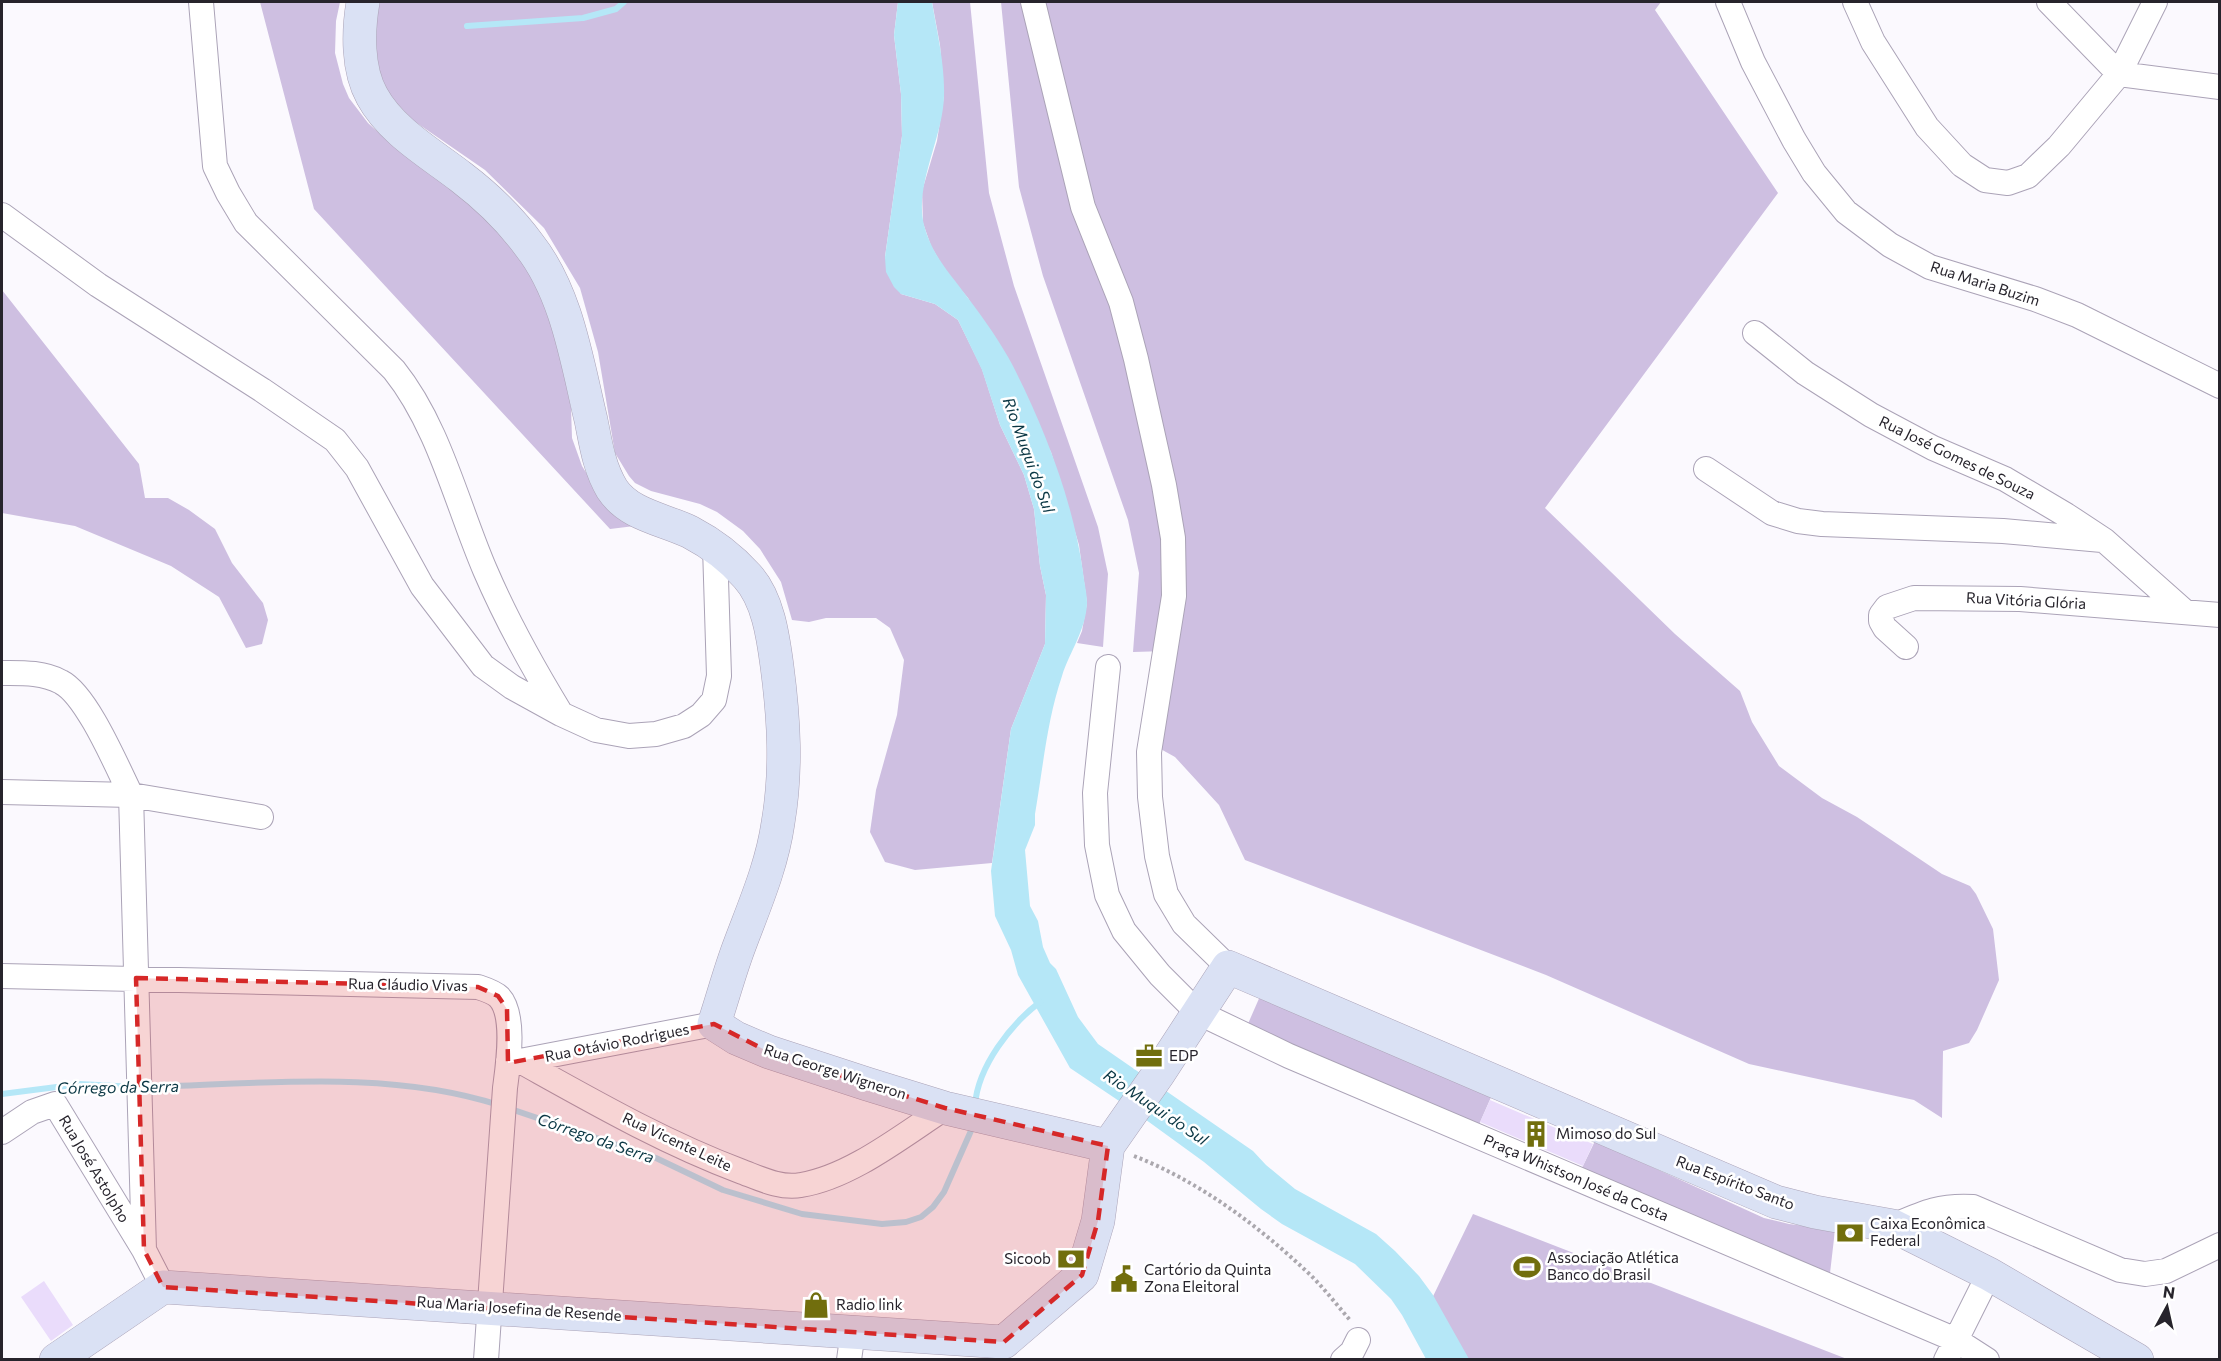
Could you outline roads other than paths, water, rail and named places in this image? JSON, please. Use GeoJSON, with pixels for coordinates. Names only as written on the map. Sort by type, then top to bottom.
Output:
{"type":"FeatureCollection","features":[{"type":"Feature","properties":{"kind":"main road"},"geometry":{"type":"LineString","coordinates":[[363,2],[359,28],[363,67],[371,94],[388,120],[464,179],[508,219],[532,248],[547,275],[570,335],[601,471],[615,493],[630,508],[688,531],[715,547],[749,577],[765,607],[774,646],[783,716],[784,765],[778,824],[767,870],[714,1024]]}},
{"type":"Feature","properties":{"kind":"main road"},"geometry":{"type":"LineString","coordinates":[[995,1351],[1082,1275],[1098,1221],[1116,1135],[1228,967]]}},
{"type":"Feature","properties":{"kind":"main road","name":"Rua Espírito Santo"},"geometry":{"type":"LineString","coordinates":[[1228,967],[1776,1202],[1893,1226],[1989,1274],[2138,1359]]}},
{"type":"Feature","properties":{"kind":"main road","name":"Rua George Wigneron"},"geometry":{"type":"LineString","coordinates":[[714,1024],[736,1038],[769,1052],[964,1112],[1116,1135]]}},
{"type":"Feature","properties":{"kind":"main road"},"geometry":{"type":"LineString","coordinates":[[56,1359],[164,1287]]}},
{"type":"Feature","properties":{"kind":"main road","name":"Rua Maria Josefina de Resende"},"geometry":{"type":"LineString","coordinates":[[164,1287],[490,1307],[851,1345],[995,1351]]}},
{"type":"Feature","properties":{"kind":"street"},"geometry":{"type":"LineString","coordinates":[[201,2],[215,166],[228,193],[246,223],[394,370],[409,388],[433,436],[485,571],[531,665],[561,714]]}},
{"type":"Feature","properties":{"kind":"street"},"geometry":{"type":"LineString","coordinates":[[1033,2],[1083,207],[1121,302],[1136,358],[1164,485],[1173,538],[1174,596],[1149,752],[1150,797],[1157,856],[1166,894],[1184,924],[1228,967]]}},
{"type":"Feature","properties":{"kind":"street","name":"Rua Maria Buzim"},"geometry":{"type":"LineString","coordinates":[[1728,2],[1753,62],[1794,140],[1814,173],[1846,212],[1890,245],[1930,267],[2035,299],[2077,315],[2220,386]]}},
{"type":"Feature","properties":{"kind":"street"},"geometry":{"type":"LineString","coordinates":[[1855,2],[1873,42],[1927,127],[1962,165],[1985,180],[2008,183],[2028,176],[2059,146],[2119,74],[2155,2]]}},
{"type":"Feature","properties":{"kind":"street"},"geometry":{"type":"LineString","coordinates":[[2049,2],[2119,74],[2220,87]]}},
{"type":"Feature","properties":{"kind":"street"},"geometry":{"type":"LineString","coordinates":[[2,215],[98,285],[262,390],[335,440],[357,468],[422,586],[483,666],[512,687],[561,714],[596,730],[629,736],[657,734],[684,726],[702,715],[714,700],[719,676],[715,547]]}},
{"type":"Feature","properties":{"kind":"street","name":"Rua José Gomes de Souza"},"geometry":{"type":"LineString","coordinates":[[1755,333],[1805,373],[1871,415],[1933,448],[2005,479],[2066,515],[2103,540],[2184,611]]}},
{"type":"Feature","properties":{"kind":"street"},"geometry":{"type":"LineString","coordinates":[[1706,469],[1772,513],[1798,521],[1822,524],[2003,531],[2103,540]]}},
{"type":"Feature","properties":{"kind":"street","name":"Rua Vitória Glória"},"geometry":{"type":"LineString","coordinates":[[1906,647],[1885,628],[1881,615],[1887,607],[1914,598],[2020,599],[2220,615]]}},
{"type":"Feature","properties":{"kind":"street","name":"Praça Whistson José da Costa"},"geometry":{"type":"LineString","coordinates":[[1108,667],[1095,793],[1097,845],[1107,895],[1124,931],[1160,975],[1197,1012],[1288,1056],[1951,1350],[1987,1359]]}},
{"type":"Feature","properties":{"kind":"street"},"geometry":{"type":"LineString","coordinates":[[2,673],[40,675],[60,681],[72,690],[100,732],[131,795],[144,1250]]}},
{"type":"Feature","properties":{"kind":"street"},"geometry":{"type":"LineString","coordinates":[[2,792],[131,795],[261,817]]}},
{"type":"Feature","properties":{"kind":"street","name":"Rua Cláudio Vivas"},"geometry":{"type":"LineString","coordinates":[[2,976],[478,987],[498,996],[507,1009],[514,1061],[505,1088],[486,1359]]}},
{"type":"Feature","properties":{"kind":"street","name":"Rua Otávio Rodrigues"},"geometry":{"type":"LineString","coordinates":[[514,1061],[714,1024]]}},
{"type":"Feature","properties":{"kind":"street","name":"Rua Vicente Leite"},"geometry":{"type":"LineString","coordinates":[[514,1061],[705,1158],[776,1184],[800,1186],[851,1167],[964,1112]]}},
{"type":"Feature","properties":{"kind":"street","name":"Rua José Astolpho"},"geometry":{"type":"LineString","coordinates":[[2,1132],[32,1112],[54,1104],[144,1250],[164,1287]]}},
{"type":"Feature","properties":{"kind":"street"},"geometry":{"type":"LineString","coordinates":[[1893,1226],[1933,1209],[1954,1206],[1973,1207],[2120,1270],[2145,1274],[2166,1271],[2220,1245]]}},
{"type":"Feature","properties":{"kind":"street"},"geometry":{"type":"LineString","coordinates":[[1951,1350],[1989,1274]]}},
{"type":"Feature","properties":{"kind":"street"},"geometry":{"type":"LineString","coordinates":[[1343,1359],[1352,1352],[1358,1340]]}},
{"type":"Feature","properties":{"kind":"water","name":"Rio Muqui do Sul"},"geometry":{"type":"Polygon","coordinates":[[[898,2],[932,2],[942,61],[944,96],[942,112],[923,194],[922,210],[927,236],[942,264],[1003,349],[1036,415],[1065,492],[1086,591],[1084,622],[1057,693],[1046,744],[1035,825],[1025,850],[1030,906],[1038,921],[1043,947],[1078,1017],[1098,1044],[1253,1151],[1295,1189],[1376,1234],[1419,1276],[1433,1295],[1469,1359],[1426,1359],[1391,1299],[1355,1264],[1282,1224],[1204,1162],[1070,1068],[1018,975],[1011,950],[995,916],[991,871],[1011,729],[1045,644],[1046,595],[1040,566],[1034,509],[1024,475],[1000,425],[982,370],[958,320],[935,304],[901,294],[894,287],[886,272],[885,257],[902,136],[901,94],[894,35],[898,2]]]}},
{"type":"Feature","properties":{"kind":"waterway"},"geometry":{"type":"LineString","coordinates":[[467,26],[583,18],[616,9],[624,2]]}},
{"type":"Feature","properties":{"kind":"waterway","name":"Córrego da Serra"},"geometry":{"type":"LineString","coordinates":[[975,1105],[977,1090],[989,1061],[1007,1034],[1040,1002]]}},
{"type":"Feature","properties":{"kind":"waterway","name":"Córrego da Serra"},"geometry":{"type":"LineString","coordinates":[[145,1087],[324,1081],[369,1083],[457,1094],[499,1105]]}},
{"type":"Feature","properties":{"kind":"waterway","name":"Córrego da Serra"},"geometry":{"type":"LineString","coordinates":[[2,1094],[80,1084],[135,1087]]}},
{"type":"Feature","properties":{"kind":"waterway","name":"Córrego da Serra"},"geometry":{"type":"LineString","coordinates":[[508,1108],[656,1158],[723,1190],[802,1214],[882,1224],[906,1222],[921,1217],[933,1207],[944,1192],[974,1124]]}},
{"type":"Feature","properties":{"kind":"place","name":"EDP"},"geometry":{"type":"Point","coordinates":[1149,1056]}},
{"type":"Feature","properties":{"kind":"place","name":"Mimoso do Sul"},"geometry":{"type":"Point","coordinates":[1536,1134]}},
{"type":"Feature","properties":{"kind":"place","name":"Caixa Econômica Federal"},"geometry":{"type":"Point","coordinates":[1850,1233]}},
{"type":"Feature","properties":{"kind":"place","name":"Sicoob"},"geometry":{"type":"Point","coordinates":[1071,1259]}},
{"type":"Feature","properties":{"kind":"place","name":"Associação Atlética Banco do Brasil"},"geometry":{"type":"Point","coordinates":[1527,1267]}},
{"type":"Feature","properties":{"kind":"place","name":"Cartório da Quinta Zona Eleitoral"},"geometry":{"type":"Point","coordinates":[1124,1279]}},
{"type":"Feature","properties":{"kind":"place","name":"Radio link"},"geometry":{"type":"Point","coordinates":[816,1305]}}]}
